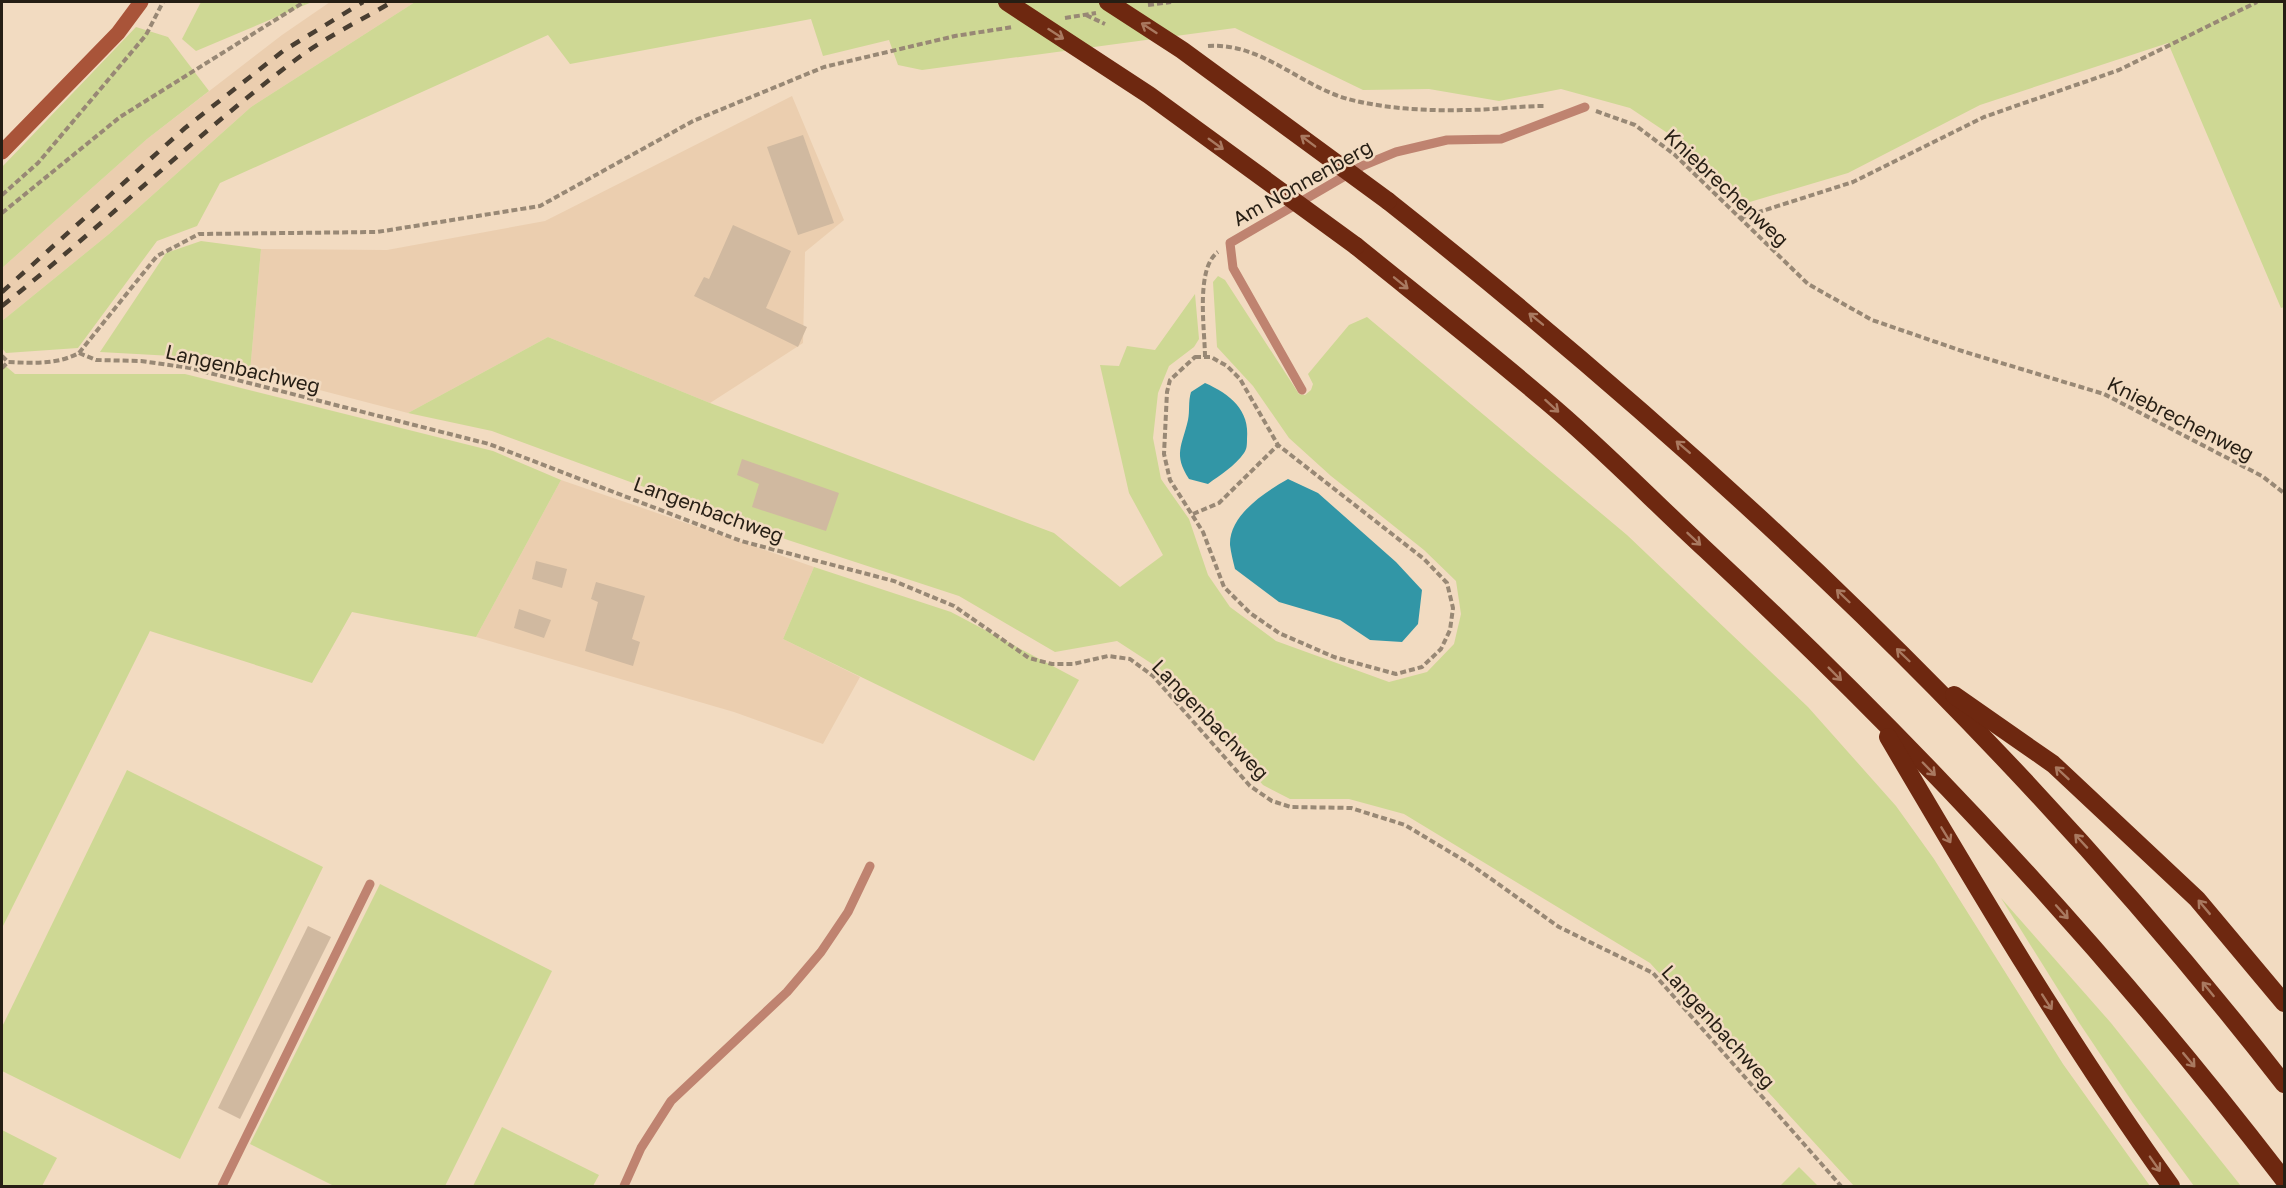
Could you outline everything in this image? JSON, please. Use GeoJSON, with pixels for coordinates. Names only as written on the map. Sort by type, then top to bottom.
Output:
{"type":"FeatureCollection","features":[{"type":"Feature","properties":{"kind":"highway"},"geometry":{"type":"LineString","coordinates":[[1007,2],[1149,95],[1356,246],[1548,402],[1743,584],[1873,712],[1958,800],[2122,980],[2284,1180]]}},
{"type":"Feature","properties":{"kind":"highway"},"geometry":{"type":"LineString","coordinates":[[1108,2],[1182,50],[1388,201],[1552,332],[1718,478],[1920,672],[2096,857],[2180,954],[2284,1084]]}},
{"type":"Feature","properties":{"kind":"highway"},"geometry":{"type":"LineString","coordinates":[[1920,672],[2053,764],[2197,899],[2284,1003]]}},
{"type":"Feature","properties":{"kind":"highway"},"geometry":{"type":"LineString","coordinates":[[1873,712],[2015,952],[2118,1112],[2171,1186]]}},
{"type":"Feature","properties":{"kind":"main road"},"geometry":{"type":"LineString","coordinates":[[2,152],[118,33],[141,2]]}},
{"type":"Feature","properties":{"kind":"lane","name":"Am Nonnenberg"},"geometry":{"type":"LineString","coordinates":[[1302,390],[1233,268],[1230,243],[1362,166],[1396,152],[1447,140],[1501,138],[1585,107]]}},
{"type":"Feature","properties":{"kind":"lane"},"geometry":{"type":"LineString","coordinates":[[624,1186],[641,1148],[671,1101],[787,992],[814,960],[848,912],[870,866]]}},
{"type":"Feature","properties":{"kind":"lane"},"geometry":{"type":"LineString","coordinates":[[222,1186],[370,884]]}},
{"type":"Feature","properties":{"kind":"path"},"geometry":{"type":"LineString","coordinates":[[2,195],[38,163],[146,35],[163,2]]}},
{"type":"Feature","properties":{"kind":"path"},"geometry":{"type":"LineString","coordinates":[[2,213],[120,117],[304,2]]}},
{"type":"Feature","properties":{"kind":"path"},"geometry":{"type":"LineString","coordinates":[[1740,218],[1853,182],[1984,117],[2119,70],[2257,2]]}},
{"type":"Feature","properties":{"kind":"path"},"geometry":{"type":"LineString","coordinates":[[1086,15],[1106,25]]}},
{"type":"Feature","properties":{"kind":"path"},"geometry":{"type":"LineString","coordinates":[[2,368],[8,362],[63,361],[79,353],[156,256],[199,234],[377,232],[540,206],[693,121],[824,67],[921,44]]}},
{"type":"Feature","properties":{"kind":"path"},"geometry":{"type":"LineString","coordinates":[[1203,47],[1226,45],[1260,54],[1325,92],[1357,101],[1466,110],[1553,106]]}},
{"type":"Feature","properties":{"kind":"path","name":"Kniebrechenweg"},"geometry":{"type":"LineString","coordinates":[[1585,107],[1635,125],[1675,154],[1808,284],[1872,320],[1965,352],[2104,394],[2262,476],[2284,493]]}},
{"type":"Feature","properties":{"kind":"path"},"geometry":{"type":"LineString","coordinates":[[1205,357],[1203,280],[1212,256],[1230,243]]}},
{"type":"Feature","properties":{"kind":"path","name":"Langenbachweg"},"geometry":{"type":"LineString","coordinates":[[79,353],[96,360],[141,361],[190,368],[489,444],[741,541],[894,581],[954,606],[1029,658],[1052,664],[1073,664],[1108,656],[1131,659],[1154,676],[1250,786],[1272,801],[1292,807],[1351,808],[1405,825],[1470,864],[1559,927],[1653,973],[1841,1186]]}},
{"type":"Feature","properties":{"kind":"path"},"geometry":{"type":"LineString","coordinates":[[2,356],[8,362]]}},
{"type":"Feature","properties":{"kind":"path"},"geometry":{"type":"LineString","coordinates":[[1195,357],[1211,357],[1227,366],[1240,378],[1278,445],[1424,559],[1447,583],[1453,608],[1450,630],[1441,650],[1422,667],[1396,674],[1334,657],[1279,633],[1250,614],[1224,587],[1193,514],[1170,480],[1164,454],[1167,392],[1170,380],[1195,357]]}},
{"type":"Feature","properties":{"kind":"path"},"geometry":{"type":"LineString","coordinates":[[1193,514],[1219,503],[1278,445]]}},
{"type":"Feature","properties":{"kind":"shaded area"},"geometry":{"type":"Polygon","coordinates":[[[330,2],[415,2],[251,107],[109,234],[2,321],[2,268],[147,139],[282,35],[330,2]]]}},
{"type":"Feature","properties":{"kind":"shaded area"},"geometry":{"type":"Polygon","coordinates":[[[792,96],[844,220],[805,252],[803,343],[710,403],[548,337],[408,413],[250,372],[261,249],[387,250],[545,221],[792,96]]]}},
{"type":"Feature","properties":{"kind":"shaded area"},"geometry":{"type":"Polygon","coordinates":[[[561,480],[814,567],[783,639],[860,677],[823,744],[734,712],[476,637],[561,480]]]}},
{"type":"Feature","properties":{"kind":"green space"},"geometry":{"type":"Polygon","coordinates":[[[201,2],[312,2],[196,51],[182,39],[201,2]]]}},
{"type":"Feature","properties":{"kind":"green space"},"geometry":{"type":"Polygon","coordinates":[[[415,2],[2284,2],[2284,307],[2281,308],[2168,43],[1980,105],[1848,173],[1743,204],[1678,140],[1630,108],[1561,89],[1499,101],[1429,89],[1363,90],[1235,28],[922,70],[898,65],[889,40],[823,56],[811,19],[570,64],[548,35],[220,183],[197,226],[157,241],[78,348],[6,353],[2,348],[2,321],[109,234],[251,107],[415,2]]]}},
{"type":"Feature","properties":{"kind":"green space"},"geometry":{"type":"Polygon","coordinates":[[[136,27],[168,37],[209,91],[147,139],[2,268],[2,167],[136,27]]]}},
{"type":"Feature","properties":{"kind":"green space"},"geometry":{"type":"Polygon","coordinates":[[[201,241],[261,249],[250,372],[191,357],[100,352],[166,253],[201,241]]]}},
{"type":"Feature","properties":{"kind":"green space"},"geometry":{"type":"Polygon","coordinates":[[[1218,276],[1225,280],[1299,394],[1305,395],[1311,390],[1313,384],[1308,374],[1349,325],[1367,317],[1627,535],[1808,707],[1896,806],[1934,859],[2063,1064],[2150,1186],[1854,1186],[1650,963],[1404,814],[1349,799],[1290,799],[1263,785],[1160,669],[1117,641],[1055,652],[959,596],[788,540],[492,431],[408,413],[548,337],[710,403],[1054,533],[1120,587],[1163,555],[1129,493],[1100,365],[1119,366],[1127,346],[1155,350],[1195,294],[1199,339],[1194,347],[1169,366],[1158,393],[1153,438],[1161,479],[1189,519],[1208,575],[1230,607],[1276,641],[1389,682],[1427,672],[1454,644],[1461,614],[1456,581],[1424,550],[1331,476],[1289,438],[1253,386],[1217,347],[1213,282],[1218,276]]]}},
{"type":"Feature","properties":{"kind":"green space"},"geometry":{"type":"Polygon","coordinates":[[[2,363],[15,374],[185,374],[493,451],[561,480],[476,637],[352,612],[312,683],[150,631],[2,928],[2,363]]]}},
{"type":"Feature","properties":{"kind":"green space"},"geometry":{"type":"Polygon","coordinates":[[[814,567],[951,612],[1079,680],[1034,761],[783,639],[814,567]]]}},
{"type":"Feature","properties":{"kind":"green space"},"geometry":{"type":"Polygon","coordinates":[[[127,770],[323,867],[180,1159],[2,1071],[2,1027],[127,770]]]}},
{"type":"Feature","properties":{"kind":"green space"},"geometry":{"type":"Polygon","coordinates":[[[380,884],[552,971],[445,1186],[334,1186],[250,1144],[380,884]]]}},
{"type":"Feature","properties":{"kind":"green space"},"geometry":{"type":"Polygon","coordinates":[[[2001,898],[2111,1023],[2241,1186],[2194,1186],[2133,1103],[2078,1021],[2001,898]]]}},
{"type":"Feature","properties":{"kind":"green space"},"geometry":{"type":"Polygon","coordinates":[[[502,1127],[599,1175],[593,1186],[473,1186],[502,1127]]]}},
{"type":"Feature","properties":{"kind":"green space"},"geometry":{"type":"Polygon","coordinates":[[[2,1130],[57,1158],[42,1186],[2,1186],[2,1130]]]}},
{"type":"Feature","properties":{"kind":"green space"},"geometry":{"type":"Polygon","coordinates":[[[1799,1167],[1818,1186],[1780,1186],[1799,1167]]]}},
{"type":"Feature","properties":{"kind":"water"},"geometry":{"type":"Polygon","coordinates":[[[1205,383],[1223,392],[1236,404],[1242,411],[1247,429],[1247,446],[1244,453],[1232,466],[1208,484],[1189,479],[1180,456],[1189,417],[1191,392],[1205,383]]]}},
{"type":"Feature","properties":{"kind":"water"},"geometry":{"type":"Polygon","coordinates":[[[1288,479],[1318,493],[1396,562],[1422,590],[1418,624],[1402,642],[1370,640],[1340,620],[1279,602],[1235,569],[1230,545],[1235,524],[1259,498],[1288,479]]]}},
{"type":"Feature","properties":{"kind":"building"},"geometry":{"type":"Polygon","coordinates":[[[803,135],[834,223],[798,235],[767,147],[803,135]]]}},
{"type":"Feature","properties":{"kind":"building"},"geometry":{"type":"Polygon","coordinates":[[[733,225],[791,251],[766,308],[807,327],[798,347],[694,296],[704,277],[709,279],[733,225]]]}},
{"type":"Feature","properties":{"kind":"building"},"geometry":{"type":"Polygon","coordinates":[[[742,459],[839,493],[826,531],[752,507],[759,484],[737,475],[742,459]]]}},
{"type":"Feature","properties":{"kind":"building"},"geometry":{"type":"Polygon","coordinates":[[[536,561],[567,569],[562,588],[532,579],[536,561]]]}},
{"type":"Feature","properties":{"kind":"building"},"geometry":{"type":"Polygon","coordinates":[[[596,582],[645,596],[632,639],[640,642],[633,666],[585,651],[598,602],[591,599],[596,582]]]}},
{"type":"Feature","properties":{"kind":"building"},"geometry":{"type":"Polygon","coordinates":[[[519,609],[551,620],[544,638],[514,628],[519,609]]]}},
{"type":"Feature","properties":{"kind":"building"},"geometry":{"type":"Polygon","coordinates":[[[308,926],[331,937],[240,1119],[218,1108],[308,926]]]}},
{"type":"Feature","properties":{"kind":"railway"},"geometry":{"type":"LineString","coordinates":[[2,292],[185,128],[283,51],[363,2]]}},
{"type":"Feature","properties":{"kind":"railway"},"geometry":{"type":"LineString","coordinates":[[2,306],[263,85],[302,55],[392,2]]}}]}
